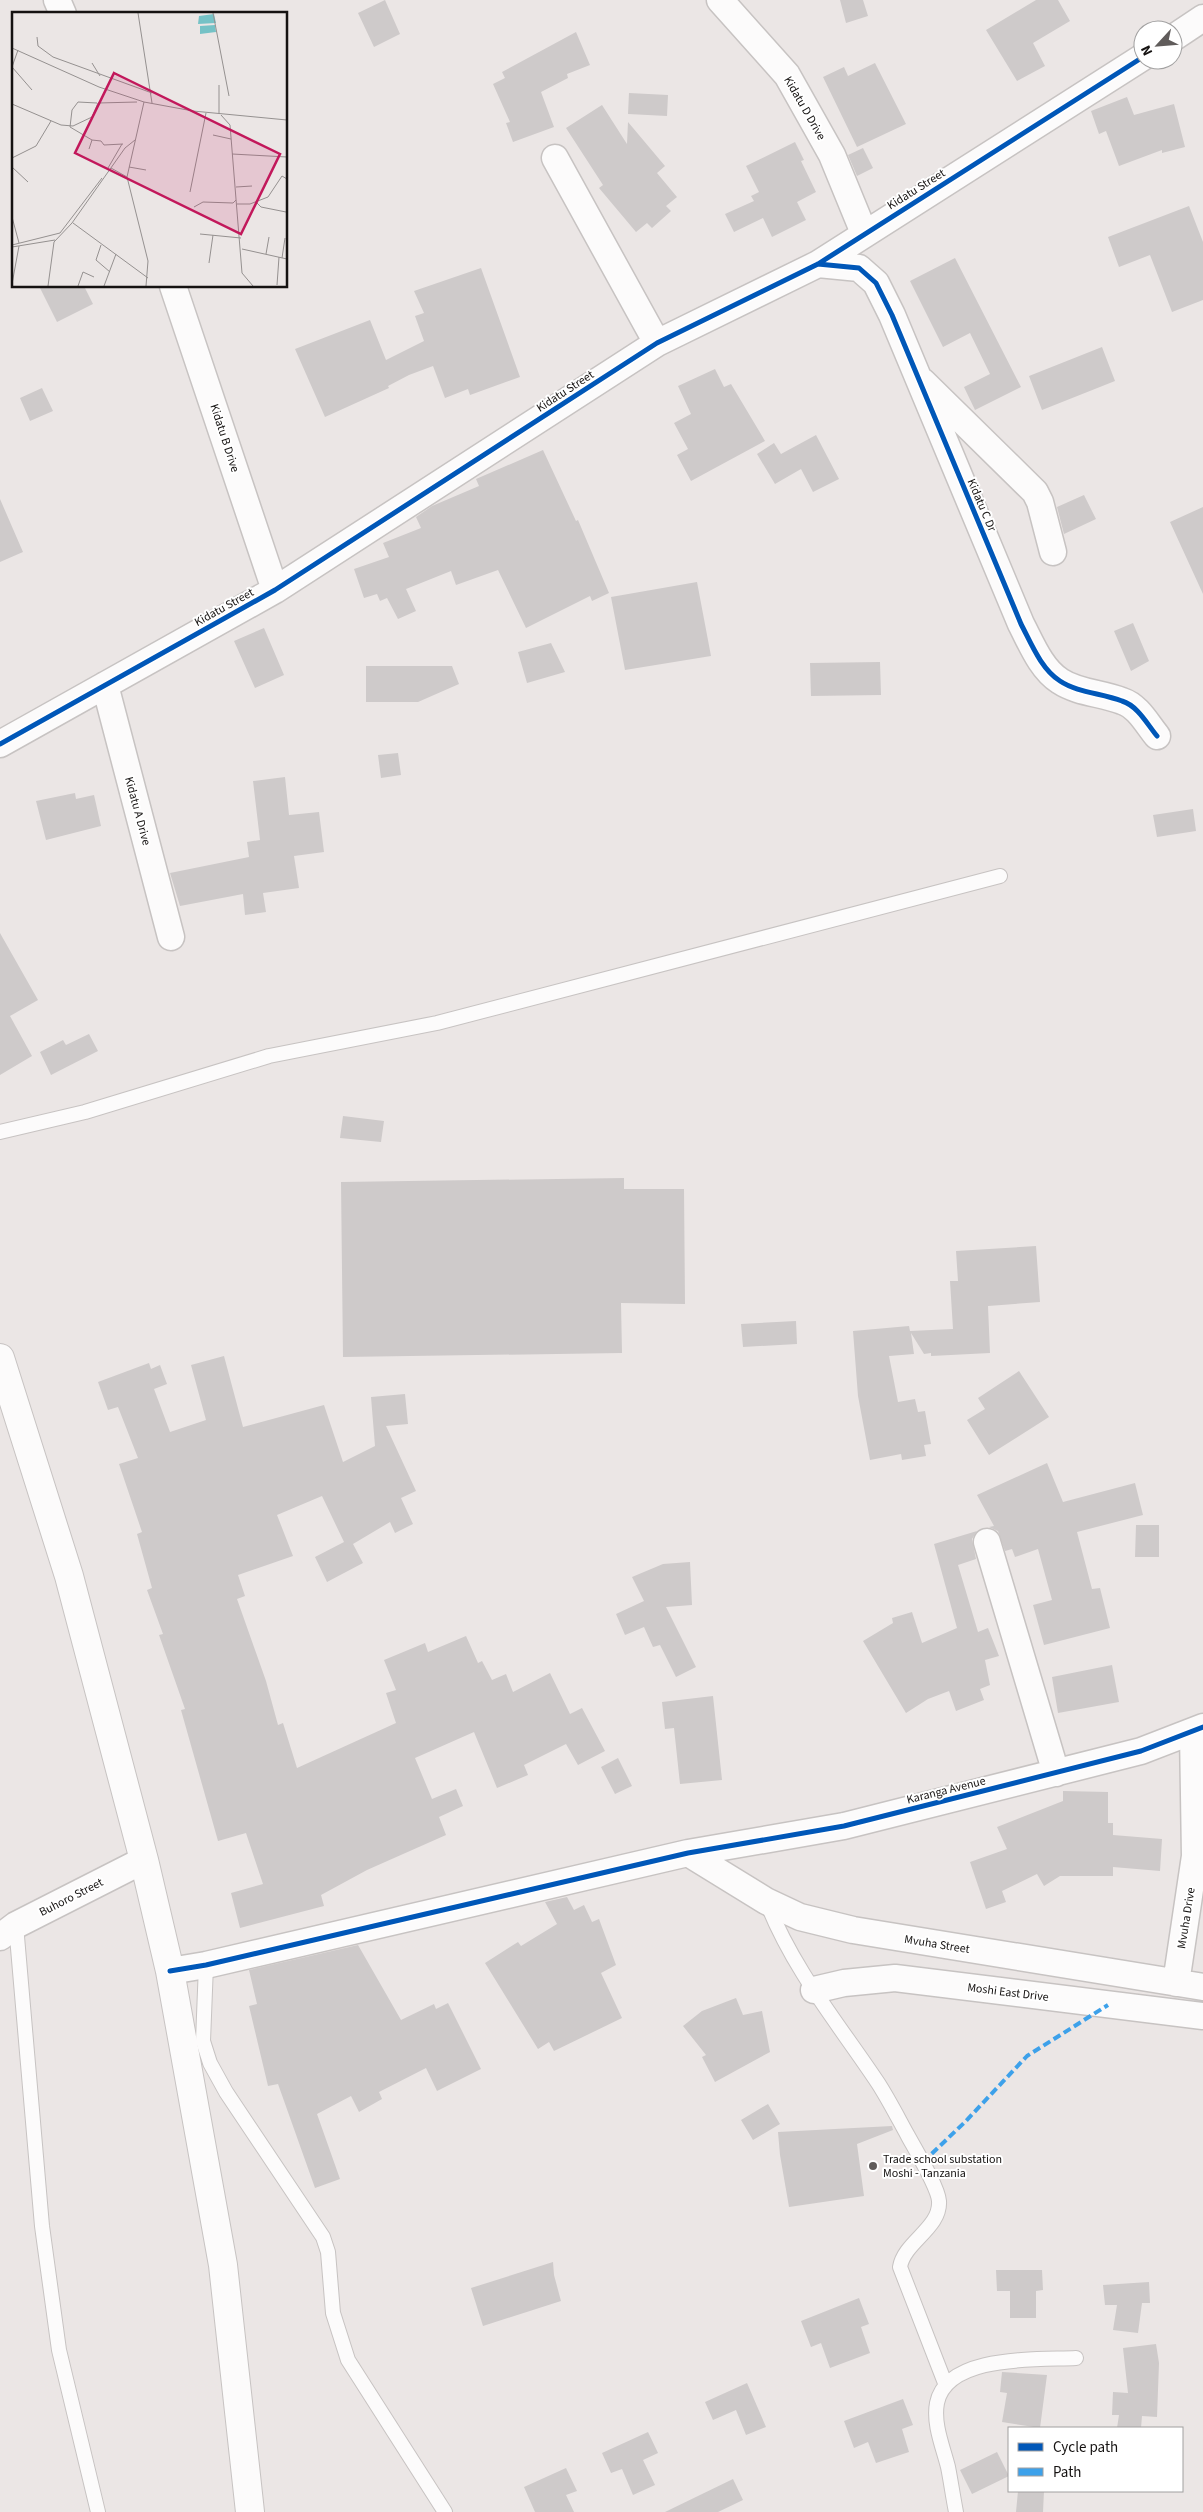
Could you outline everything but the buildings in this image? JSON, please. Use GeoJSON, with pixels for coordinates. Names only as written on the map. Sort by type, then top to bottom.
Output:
{"type":"FeatureCollection","features":[{"type":"Feature","properties":{"kind":"highway"},"geometry":{"type":"LineString","coordinates":[[0,1358],[69,1576],[144,1860],[170,1971],[223,2265],[250,2512]]}},
{"type":"Feature","properties":{"kind":"street"},"geometry":{"type":"LineString","coordinates":[[57,0],[62,12]]}},
{"type":"Feature","properties":{"kind":"street","name":"Kidatu D Drive"},"geometry":{"type":"LineString","coordinates":[[725,2],[787,75],[807,108],[832,155],[864,233]]}},
{"type":"Feature","properties":{"kind":"street"},"geometry":{"type":"LineString","coordinates":[[1183,31],[1203,18]]}},
{"type":"Feature","properties":{"kind":"street","name":"Kidatu Street"},"geometry":{"type":"LineString","coordinates":[[0,744],[275,590],[657,343],[818,264],[1133,63]]}},
{"type":"Feature","properties":{"kind":"street"},"geometry":{"type":"LineString","coordinates":[[556,158],[657,343]]}},
{"type":"Feature","properties":{"kind":"street","name":"Kidatu C Dr"},"geometry":{"type":"LineString","coordinates":[[818,264],[859,268],[876,283],[892,314],[1021,624],[1041,661],[1060,681],[1087,692],[1124,701],[1138,711],[1156,736]]}},
{"type":"Feature","properties":{"kind":"street","name":"Kidatu B Drive"},"geometry":{"type":"LineString","coordinates":[[174,288],[275,590]]}},
{"type":"Feature","properties":{"kind":"street"},"geometry":{"type":"LineString","coordinates":[[917,376],[1035,492],[1040,502],[1053,552]]}},
{"type":"Feature","properties":{"kind":"street","name":"Kidatu A Drive"},"geometry":{"type":"LineString","coordinates":[[105,685],[171,937]]}},
{"type":"Feature","properties":{"kind":"street"},"geometry":{"type":"LineString","coordinates":[[987,1542],[1056,1773]]}},
{"type":"Feature","properties":{"kind":"street","name":"Karanga Avenue"},"geometry":{"type":"LineString","coordinates":[[170,1971],[206,1965],[688,1853],[844,1826],[1142,1751],[1198,1730]]}},
{"type":"Feature","properties":{"kind":"street","name":"Mvuha Drive"},"geometry":{"type":"LineString","coordinates":[[1176,1983],[1195,1856],[1198,1730]]}},
{"type":"Feature","properties":{"kind":"street","name":"Mvuha Street"},"geometry":{"type":"LineString","coordinates":[[688,1853],[766,1901],[800,1917],[853,1930],[1203,1987]]}},
{"type":"Feature","properties":{"kind":"street","name":"Buhoro Street"},"geometry":{"type":"LineString","coordinates":[[8,1931],[144,1860]]}},
{"type":"Feature","properties":{"kind":"street","name":"Moshi East Drive"},"geometry":{"type":"LineString","coordinates":[[814,1990],[844,1983],[895,1978],[1203,2016]]}},
{"type":"Feature","properties":{"kind":"lane"},"geometry":{"type":"LineString","coordinates":[[0,1132],[86,1112],[269,1056],[437,1023],[1000,876]]}},
{"type":"Feature","properties":{"kind":"lane"},"geometry":{"type":"LineString","coordinates":[[766,1901],[781,1938],[879,2085],[923,2162],[939,2200],[936,2217],[901,2257],[900,2267],[945,2384]]}},
{"type":"Feature","properties":{"kind":"lane"},"geometry":{"type":"LineString","coordinates":[[8,1931],[58,2350],[98,2512]]}},
{"type":"Feature","properties":{"kind":"lane"},"geometry":{"type":"LineString","coordinates":[[206,1965],[203,2041],[210,2063],[226,2092],[323,2237],[328,2252],[333,2314],[348,2360],[445,2512]]}},
{"type":"Feature","properties":{"kind":"lane"},"geometry":{"type":"LineString","coordinates":[[956,2512],[938,2430],[937,2404],[945,2384],[967,2370],[1000,2362],[1076,2358]]}},
{"type":"Feature","properties":{"kind":"marked path"},"geometry":{"type":"LineString","coordinates":[[923,2162],[965,2122],[1027,2056],[1108,2005]]}},
{"type":"Feature","properties":{"kind":"cycle path"},"geometry":{"type":"LineString","coordinates":[[0,744],[275,590],[657,343],[818,264],[1133,63]]}},
{"type":"Feature","properties":{"kind":"cycle path"},"geometry":{"type":"LineString","coordinates":[[818,264],[859,268],[876,283],[892,315],[1021,624],[1047,670],[1067,685],[1128,703],[1146,721],[1157,736]]}},
{"type":"Feature","properties":{"kind":"cycle path"},"geometry":{"type":"LineString","coordinates":[[170,1971],[206,1965],[688,1853],[844,1826],[1141,1751],[1203,1727]]}},
{"type":"Feature","properties":{"kind":"place","name":"Trade school substation Moshi - Tanzania"},"geometry":{"type":"Point","coordinates":[873,2166]}}]}
